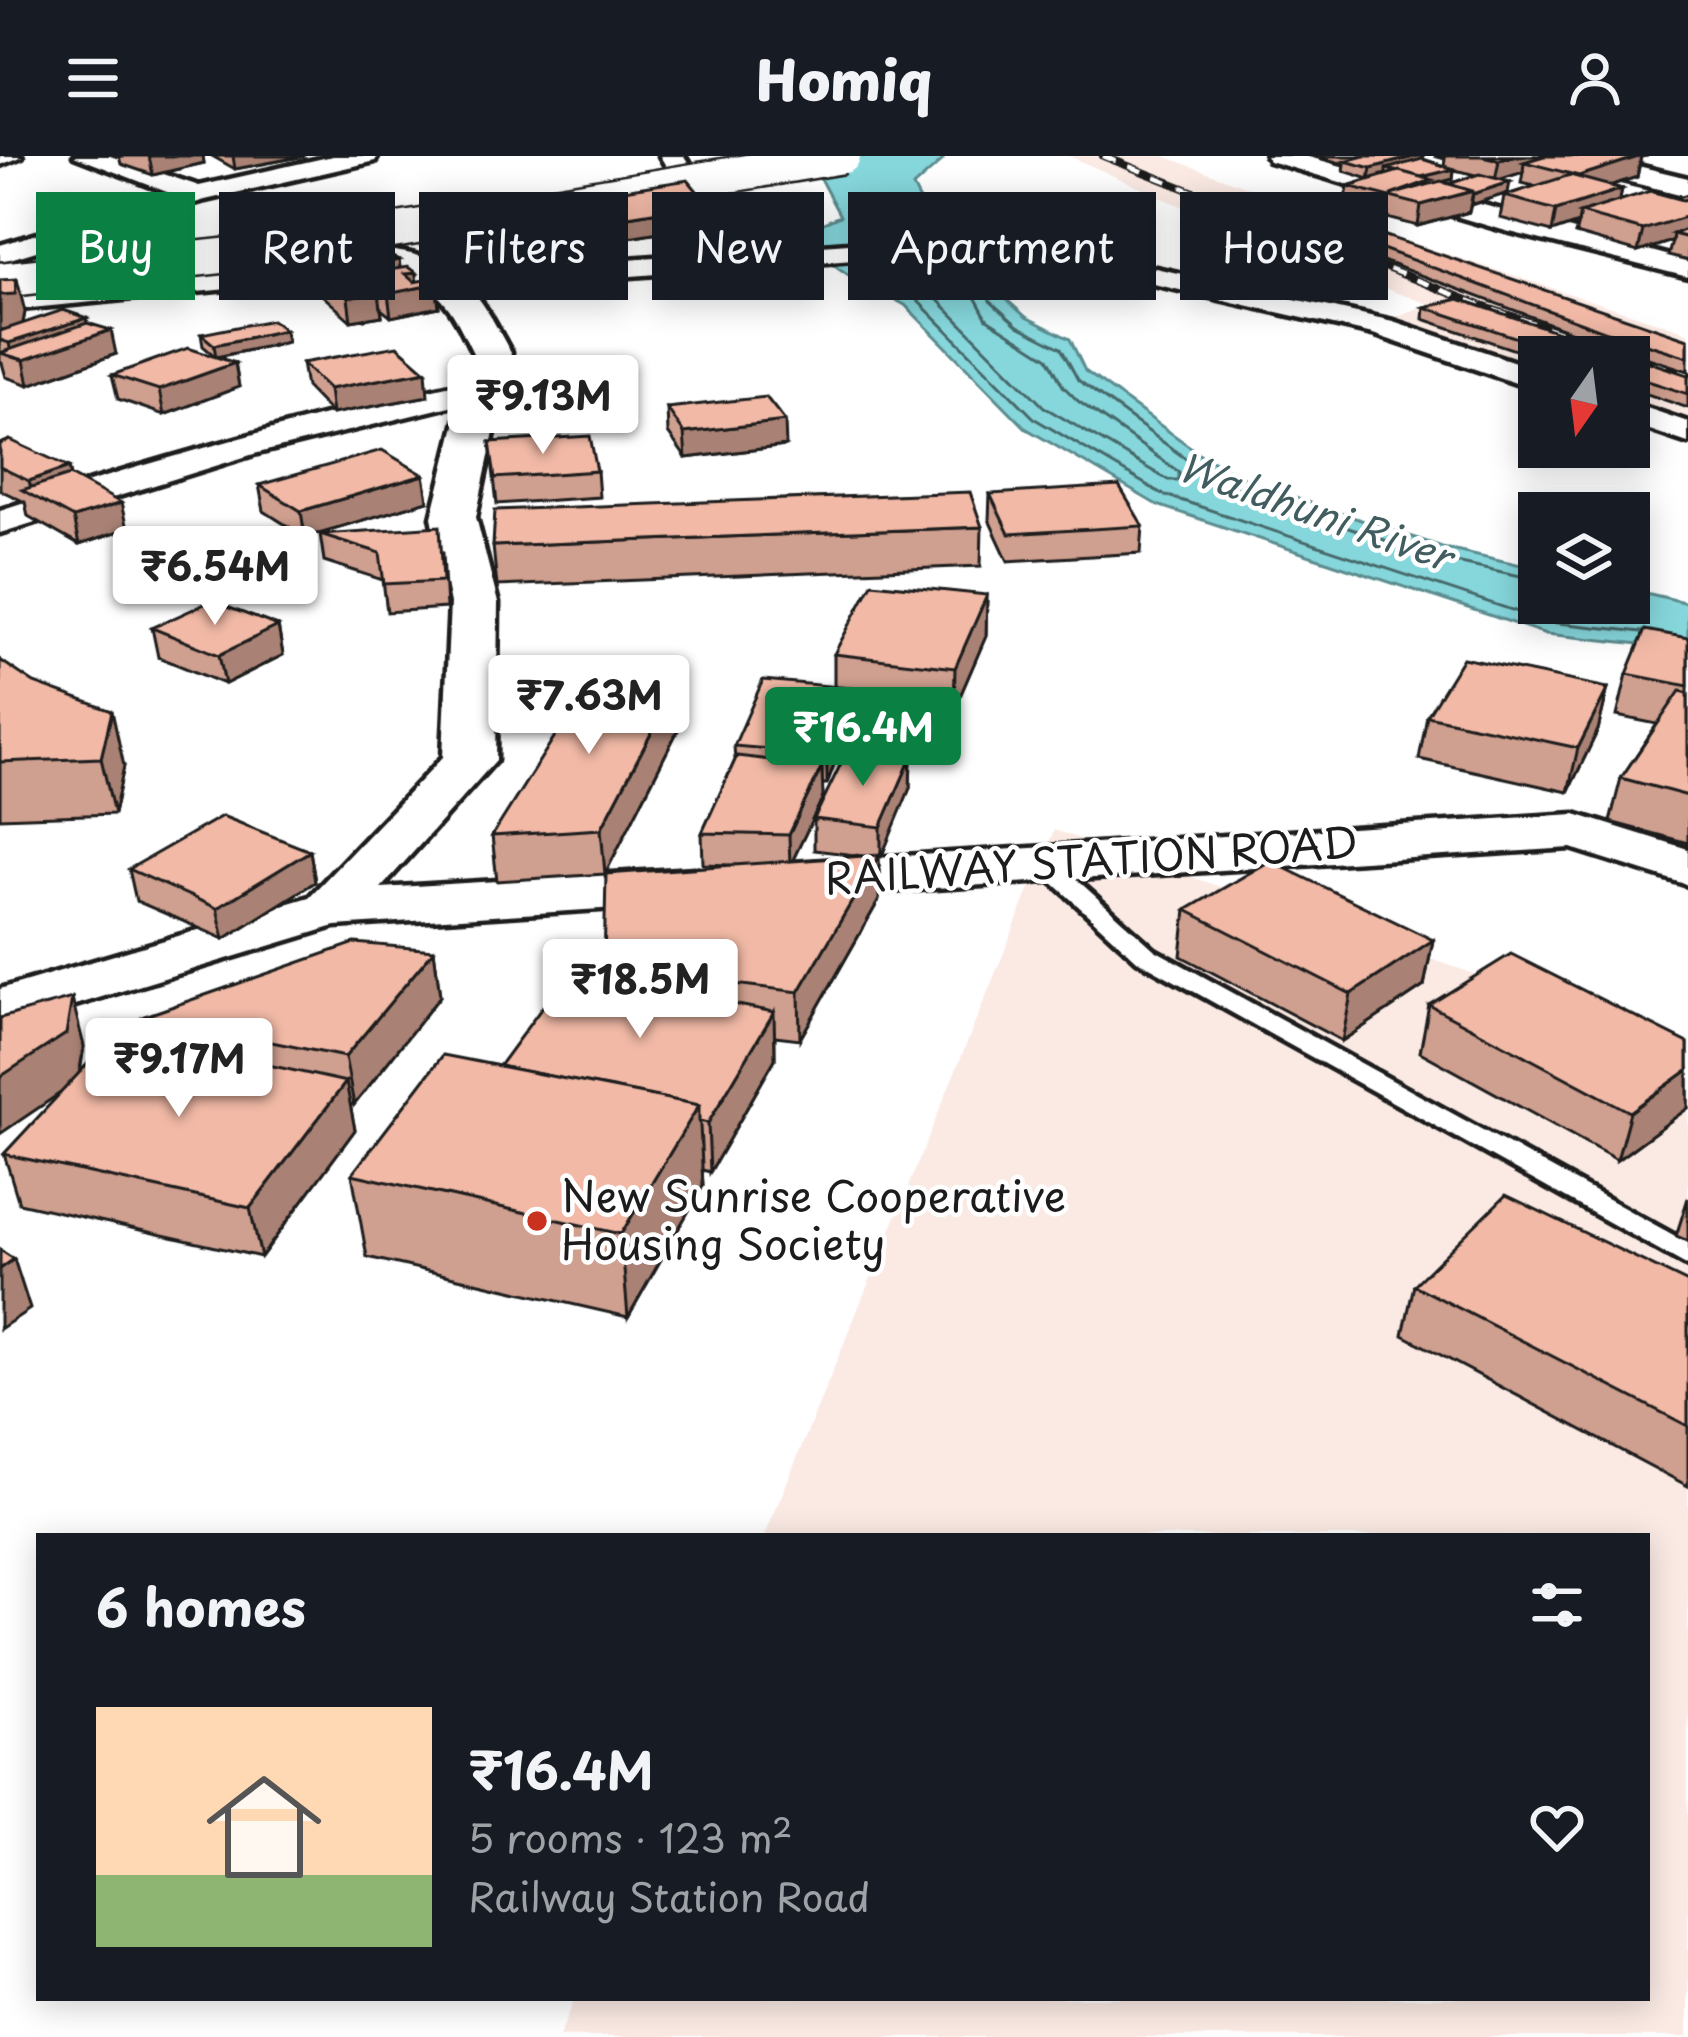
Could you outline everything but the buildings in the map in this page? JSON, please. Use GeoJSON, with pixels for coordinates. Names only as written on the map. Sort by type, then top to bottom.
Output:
{"type":"FeatureCollection","features":[{"type":"Feature","properties":{"kind":"street"},"geometry":{"type":"LineString","coordinates":[[0,158],[10,156]]}},
{"type":"Feature","properties":{"kind":"street"},"geometry":{"type":"LineString","coordinates":[[86,156],[198,194]]}},
{"type":"Feature","properties":{"kind":"street"},"geometry":{"type":"LineString","coordinates":[[0,254],[198,194],[367,156]]}},
{"type":"Feature","properties":{"kind":"street"},"geometry":{"type":"LineString","coordinates":[[672,156],[694,192]]}},
{"type":"Feature","properties":{"kind":"street"},"geometry":{"type":"LineString","coordinates":[[0,280],[278,250],[843,156]]}},
{"type":"Feature","properties":{"kind":"street"},"geometry":{"type":"LineString","coordinates":[[1278,156],[1688,269]]}},
{"type":"Feature","properties":{"kind":"street"},"geometry":{"type":"LineString","coordinates":[[1558,156],[1688,187]]}},
{"type":"Feature","properties":{"kind":"street"},"geometry":{"type":"LineString","coordinates":[[628,266],[1056,236],[1115,267],[1382,327],[1518,374]]}},
{"type":"Feature","properties":{"kind":"street"},"geometry":{"type":"LineString","coordinates":[[0,300],[384,260],[419,267]]}},
{"type":"Feature","properties":{"kind":"street"},"geometry":{"type":"LineString","coordinates":[[330,909],[469,760],[474,603],[454,517],[488,388],[492,353],[465,300]]}},
{"type":"Feature","properties":{"kind":"street"},"geometry":{"type":"LineString","coordinates":[[0,522],[225,448],[346,416],[488,388]]}},
{"type":"Feature","properties":{"kind":"street"},"geometry":{"type":"LineString","coordinates":[[1650,419],[1688,433]]}},
{"type":"Feature","properties":{"kind":"street","name":"RAILWAY STATION ROAD"},"geometry":{"type":"LineString","coordinates":[[0,1009],[330,909],[1575,831],[1688,868]]}},
{"type":"Feature","properties":{"kind":"lane"},"geometry":{"type":"LineString","coordinates":[[1046,864],[1145,956],[1688,1256]]}},
{"type":"Feature","properties":{"kind":"shaded area"},"geometry":{"type":"Polygon","coordinates":[[[1069,156],[1164,156],[1260,192],[1180,192],[1180,206],[1069,156]]]}},
{"type":"Feature","properties":{"kind":"shaded area"},"geometry":{"type":"Polygon","coordinates":[[[1388,235],[1688,332],[1688,419],[1650,406],[1650,336],[1518,336],[1518,360],[1395,317],[1428,304],[1388,290],[1388,235]]]}},
{"type":"Feature","properties":{"kind":"shaded area"},"geometry":{"type":"Polygon","coordinates":[[[1054,830],[1688,1047],[1688,2037],[559,2037],[574,2001],[1650,2001],[1650,1533],[766,1533],[1054,830]]]}},
{"type":"Feature","properties":{"kind":"water"},"geometry":{"type":"Polygon","coordinates":[[[941,156],[943,160],[913,187],[916,192],[848,192],[848,275],[824,258],[824,223],[840,216],[809,158],[941,156]]]}},
{"type":"Feature","properties":{"kind":"water","name":"Waldhuni River"},"geometry":{"type":"Polygon","coordinates":[[[896,300],[1007,300],[1026,317],[1070,339],[1085,371],[1200,454],[1262,487],[1442,547],[1518,564],[1518,624],[1650,624],[1650,594],[1688,603],[1688,649],[1546,634],[1157,505],[1027,429],[896,300]]]}},
{"type":"Feature","properties":{"kind":"railway"},"geometry":{"type":"LineString","coordinates":[[1103,156],[1485,307],[1688,374]]}},
{"type":"Feature","properties":{"kind":"place","name":"New Sunrise Cooperative Housing Society"},"geometry":{"type":"Point","coordinates":[537,1221]}}]}
